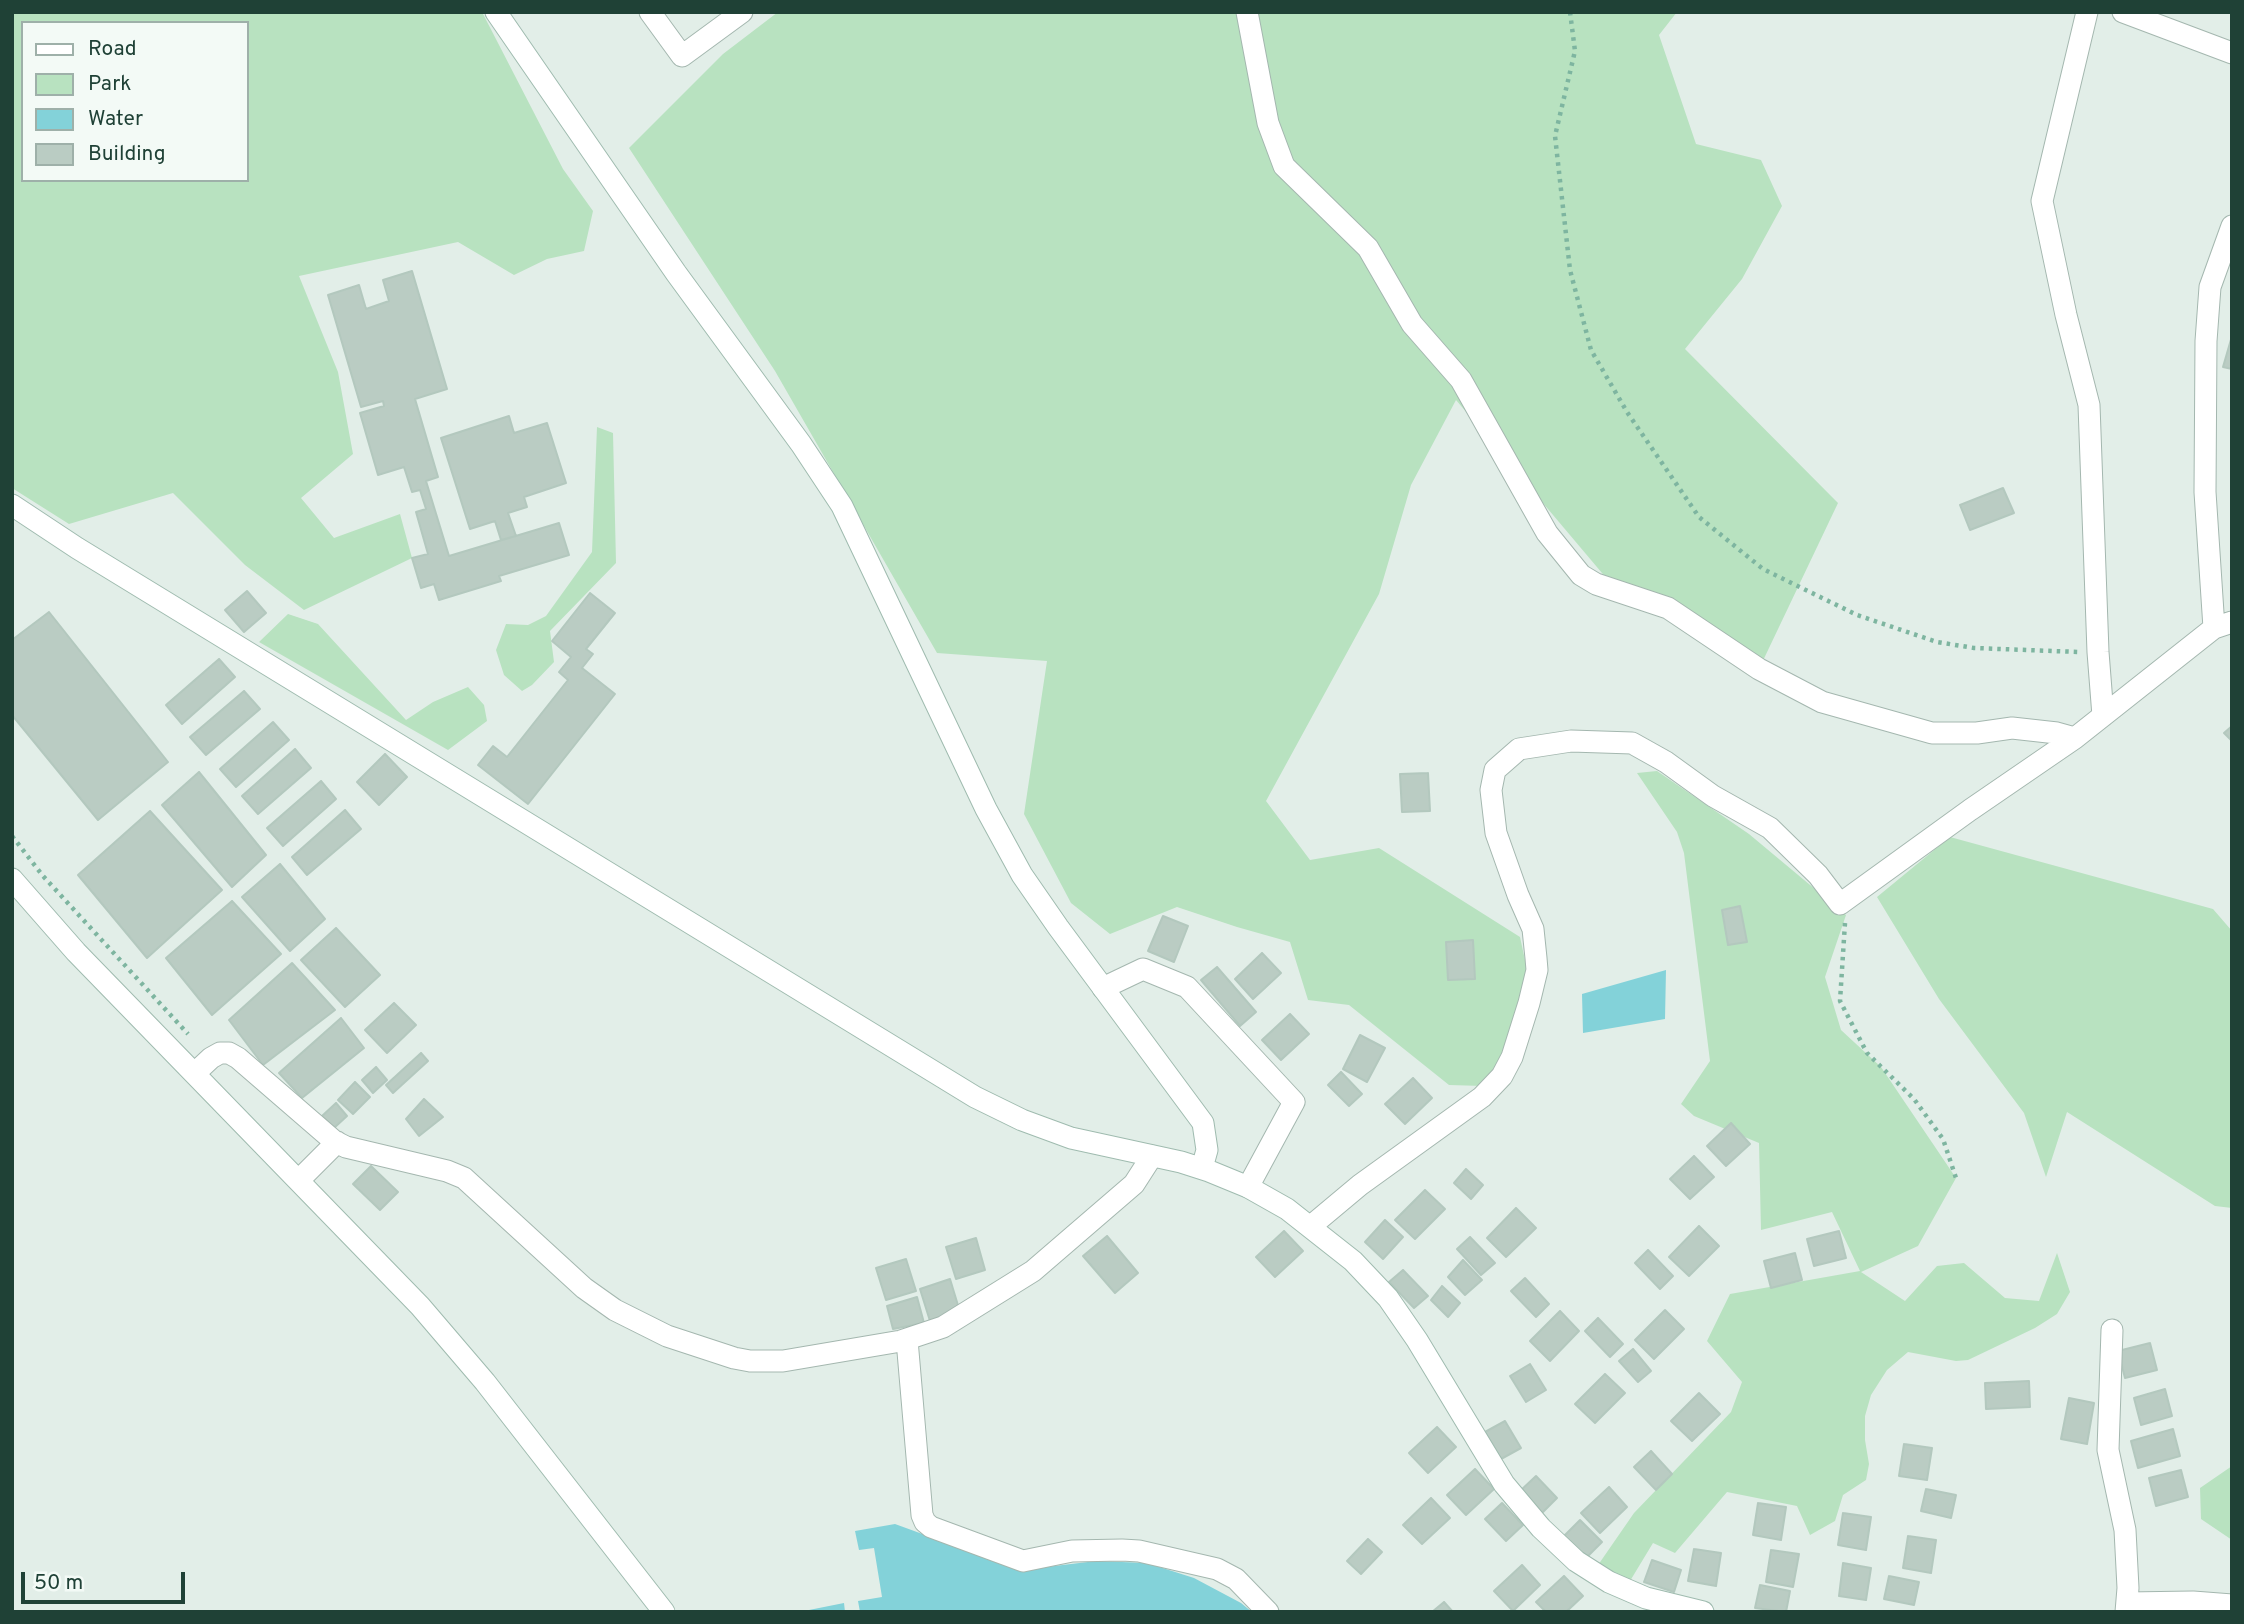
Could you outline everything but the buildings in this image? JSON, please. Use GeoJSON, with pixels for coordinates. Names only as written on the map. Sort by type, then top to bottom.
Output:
{"type":"FeatureCollection","features":[{"type":"Feature","properties":{"kind":"street"},"geometry":{"type":"LineString","coordinates":[[496,12],[842,506],[986,809],[1022,875],[1203,1123],[1207,1150],[1202,1168]]}},
{"type":"Feature","properties":{"kind":"street"},"geometry":{"type":"LineString","coordinates":[[650,12],[682,56],[742,12]]}},
{"type":"Feature","properties":{"kind":"street"},"geometry":{"type":"LineString","coordinates":[[1247,12],[1268,123],[1284,166],[1368,248],[1412,324],[1461,380],[1547,533],[1581,575],[1596,584],[1668,608],[1759,669],[1822,702],[1932,733],[1977,733],[2012,728],[2057,733],[2075,738]]}},
{"type":"Feature","properties":{"kind":"street"},"geometry":{"type":"LineString","coordinates":[[2087,12],[2042,201],[2066,315],[2089,405],[2098,652],[2103,716]]}},
{"type":"Feature","properties":{"kind":"street"},"geometry":{"type":"LineString","coordinates":[[2123,12],[2232,52]]}},
{"type":"Feature","properties":{"kind":"street"},"geometry":{"type":"LineString","coordinates":[[1311,1226],[1360,1185],[1482,1097],[1502,1076],[1512,1057],[1537,970],[1533,929],[1496,833],[1491,790],[1495,770],[1519,749],[1571,741],[1632,743],[1666,762],[1713,796],[1770,828],[1818,875],[1840,904],[2075,738],[2223,625],[2205,492],[2206,341],[2210,287],[2232,226]]}},
{"type":"Feature","properties":{"kind":"street"},"geometry":{"type":"LineString","coordinates":[[12,505],[975,1097],[1022,1120],[1071,1138],[1202,1168],[1248,1187],[1287,1209],[1353,1261],[1388,1298],[1417,1340],[1504,1484],[1541,1528],[1576,1561],[1609,1582],[1646,1598],[1703,1612]]}},
{"type":"Feature","properties":{"kind":"street"},"geometry":{"type":"LineString","coordinates":[[12,880],[76,952],[382,1265],[457,1348],[664,1612]]}},
{"type":"Feature","properties":{"kind":"street"},"geometry":{"type":"LineString","coordinates":[[1103,988],[1143,969],[1187,987],[1294,1102],[1248,1187]]}},
{"type":"Feature","properties":{"kind":"street"},"geometry":{"type":"LineString","coordinates":[[195,1073],[211,1058],[220,1053],[229,1053],[337,1143],[447,1171],[464,1178],[599,1300],[632,1320],[667,1336],[734,1358],[767,1362],[907,1340],[943,1327],[1033,1271],[1134,1184],[1152,1156]]}},
{"type":"Feature","properties":{"kind":"street"},"geometry":{"type":"LineString","coordinates":[[299,1180],[337,1143]]}},
{"type":"Feature","properties":{"kind":"street"},"geometry":{"type":"LineString","coordinates":[[2112,1330],[2108,1450],[2125,1530],[2126,1607],[2193,1602],[2232,1605]]}},
{"type":"Feature","properties":{"kind":"street"},"geometry":{"type":"LineString","coordinates":[[907,1340],[922,1515],[931,1527],[1023,1561],[1072,1551],[1114,1549],[1139,1551],[1217,1569],[1236,1579],[1268,1612]]}},
{"type":"Feature","properties":{"kind":"path"},"geometry":{"type":"LineString","coordinates":[[1570,12],[1575,51],[1555,136],[1574,283],[1591,350],[1699,517],[1763,569],[1857,615],[1949,644],[2027,651],[2098,652]]}},
{"type":"Feature","properties":{"kind":"path"},"geometry":{"type":"LineString","coordinates":[[1840,904],[1846,915],[1840,1001],[1867,1053],[1914,1099],[1943,1139],[1956,1178]]}},
{"type":"Feature","properties":{"kind":"green space"},"geometry":{"type":"Polygon","coordinates":[[[12,12],[482,12],[563,169],[593,211],[584,251],[547,259],[514,275],[458,242],[299,276],[338,372],[353,454],[301,498],[334,538],[400,514],[412,558],[304,610],[245,565],[173,493],[69,524],[12,488],[12,12]]]}},
{"type":"Feature","properties":{"kind":"green space"},"geometry":{"type":"Polygon","coordinates":[[[778,12],[1677,12],[1659,35],[1696,144],[1761,160],[1782,206],[1742,279],[1685,349],[1838,503],[1759,669],[1618,592],[1456,400],[1411,485],[1379,594],[1266,801],[1310,860],[1379,848],[1520,937],[1534,1002],[1483,1086],[1449,1085],[1349,1005],[1308,1000],[1290,942],[1177,907],[1110,934],[1071,903],[1024,814],[1047,661],[937,653],[775,371],[629,148],[723,54],[778,12]]]}},
{"type":"Feature","properties":{"kind":"green space"},"geometry":{"type":"Polygon","coordinates":[[[597,427],[613,433],[616,563],[550,631],[554,662],[532,685],[522,691],[504,675],[496,650],[506,624],[528,625],[546,616],[592,552],[597,427]]]}},
{"type":"Feature","properties":{"kind":"green space"},"geometry":{"type":"Polygon","coordinates":[[[288,614],[318,624],[406,720],[433,702],[468,687],[484,705],[487,721],[448,750],[259,642],[288,614]]]}},
{"type":"Feature","properties":{"kind":"green space"},"geometry":{"type":"Polygon","coordinates":[[[1657,771],[1749,834],[1846,915],[1825,977],[1841,1030],[1881,1067],[1956,1178],[1918,1246],[1861,1272],[1905,1301],[1937,1266],[1964,1263],[2005,1298],[2039,1301],[2057,1253],[2070,1292],[2057,1314],[2035,1328],[1968,1360],[1956,1361],[1908,1352],[1887,1370],[1871,1395],[1865,1416],[1869,1464],[1866,1480],[1843,1495],[1835,1521],[1810,1535],[1797,1506],[1727,1492],[1675,1553],[1653,1543],[1630,1581],[1596,1568],[1634,1513],[1731,1412],[1742,1382],[1707,1341],[1730,1294],[1860,1271],[1832,1212],[1761,1230],[1759,1143],[1694,1116],[1681,1104],[1710,1061],[1684,853],[1677,832],[1637,773],[1657,771]]]}},
{"type":"Feature","properties":{"kind":"green space"},"geometry":{"type":"Polygon","coordinates":[[[1950,837],[2213,909],[2232,931],[2232,1208],[2215,1206],[2067,1112],[2046,1177],[2024,1113],[1939,999],[1877,897],[1950,837]]]}},
{"type":"Feature","properties":{"kind":"green space"},"geometry":{"type":"Polygon","coordinates":[[[2232,1466],[2232,1540],[2201,1519],[2200,1488],[2232,1466]]]}},
{"type":"Feature","properties":{"kind":"water"},"geometry":{"type":"Polygon","coordinates":[[[1666,970],[1665,1019],[1583,1033],[1582,994],[1666,970]]]}},
{"type":"Feature","properties":{"kind":"water"},"geometry":{"type":"Polygon","coordinates":[[[895,1524],[1021,1570],[1096,1561],[1147,1563],[1194,1578],[1241,1603],[1252,1612],[860,1612],[858,1601],[882,1597],[874,1548],[859,1550],[855,1531],[895,1524]]]}},
{"type":"Feature","properties":{"kind":"water"},"geometry":{"type":"Polygon","coordinates":[[[844,1603],[845,1612],[799,1612],[844,1603]]]}}]}
